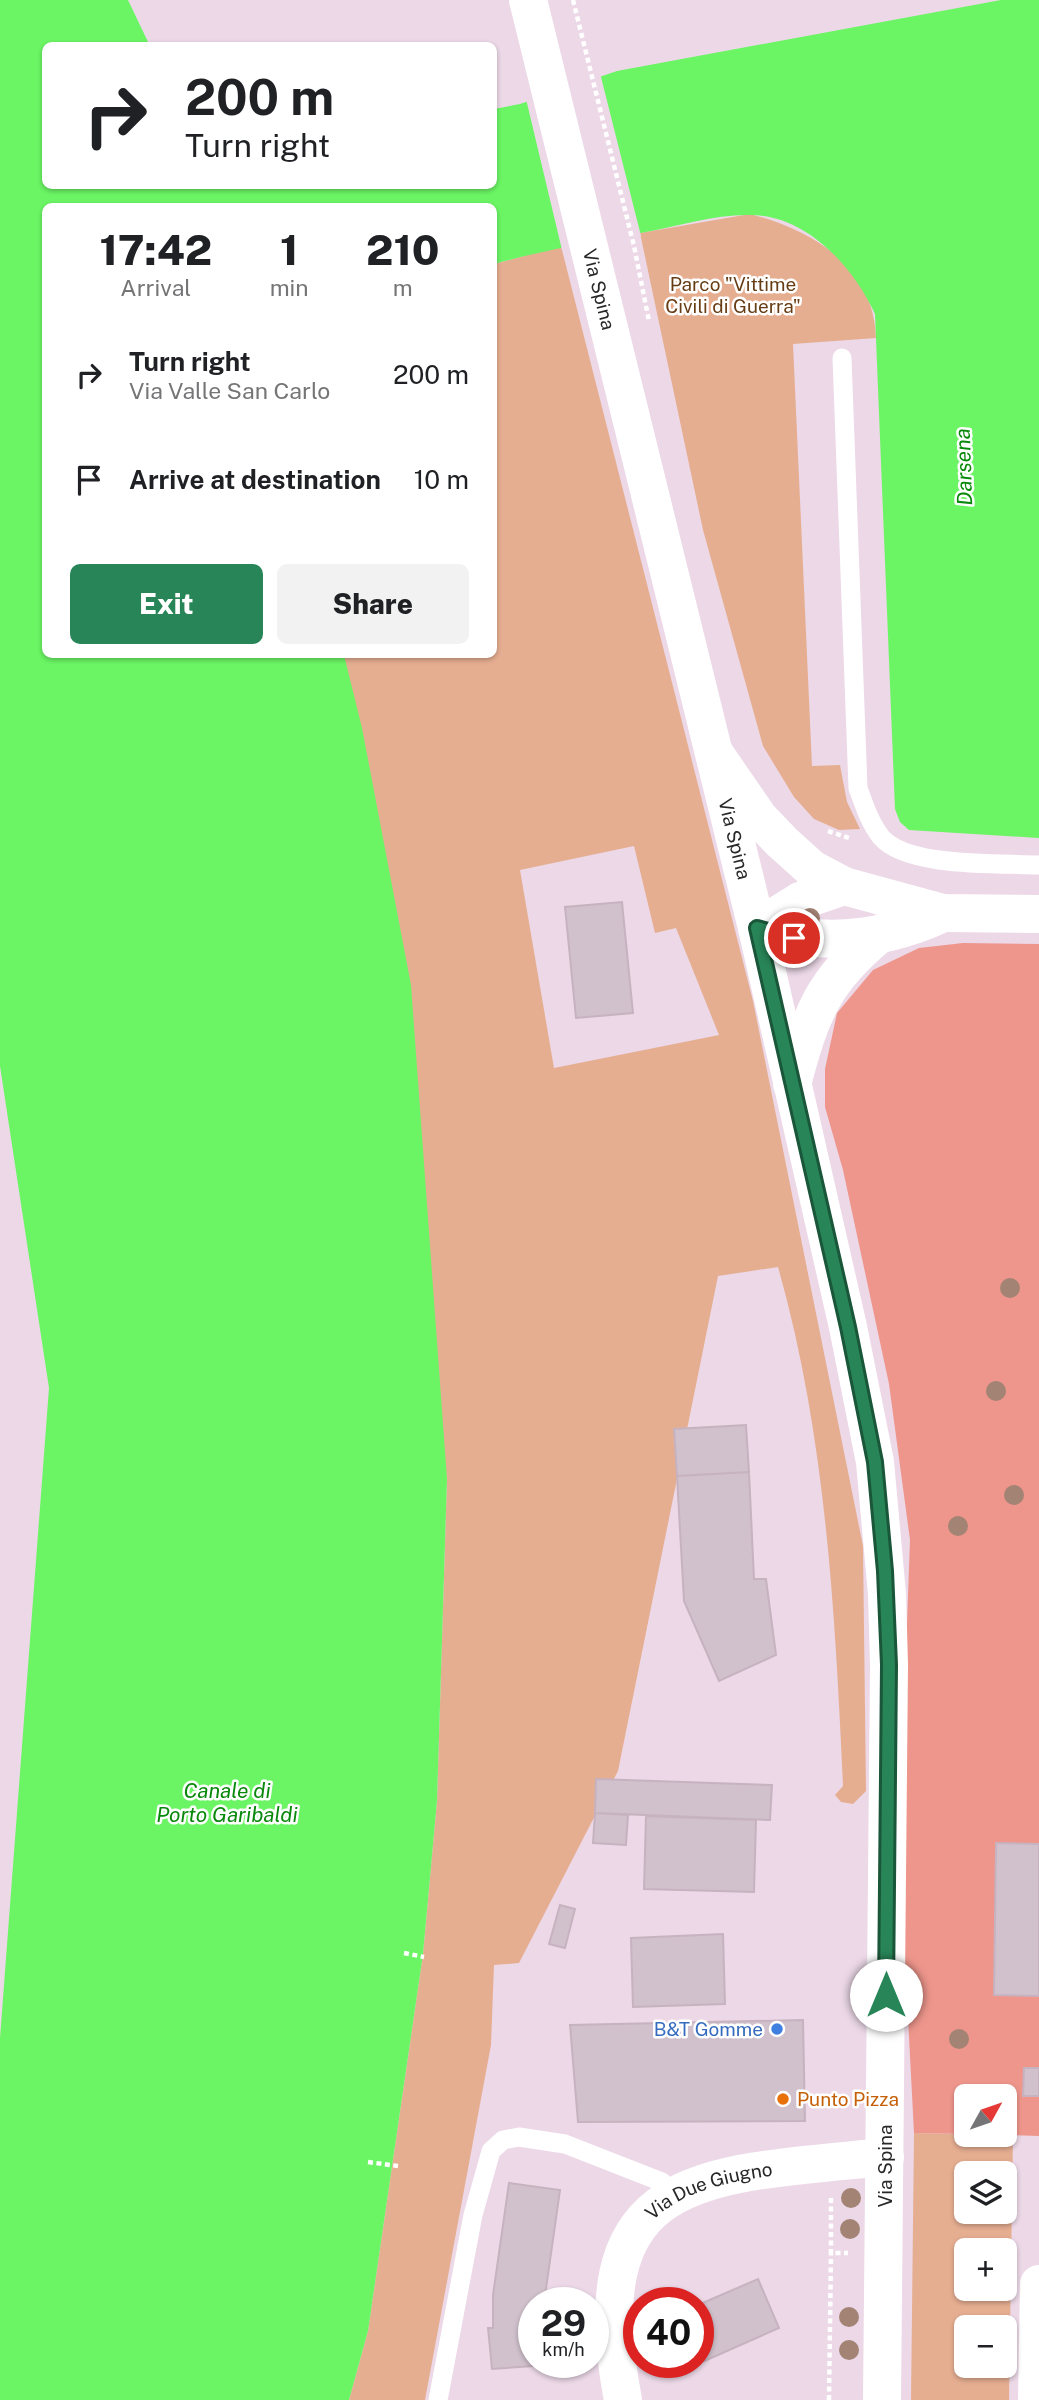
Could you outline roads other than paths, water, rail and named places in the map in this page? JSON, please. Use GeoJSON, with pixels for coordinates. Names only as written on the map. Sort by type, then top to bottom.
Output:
{"type":"FeatureCollection","features":[{"type":"Feature","properties":{"kind":"street","name":"Via Spina"},"geometry":{"type":"LineString","coordinates":[[528,0],[757,928],[864,1403],[881,1525],[889,1665],[882,2400]]}},
{"type":"Feature","properties":{"kind":"street"},"geometry":{"type":"LineString","coordinates":[[713,751],[759,818],[774,834],[812,869],[844,886],[943,913],[1039,915]]}},
{"type":"Feature","properties":{"kind":"street"},"geometry":{"type":"LineString","coordinates":[[757,928],[800,901],[844,886]]}},
{"type":"Feature","properties":{"kind":"street"},"geometry":{"type":"LineString","coordinates":[[757,928],[794,938],[833,940],[881,933],[921,923],[943,913]]}},
{"type":"Feature","properties":{"kind":"street"},"geometry":{"type":"LineString","coordinates":[[792,1084],[808,1025],[822,995],[853,956],[881,933]]}},
{"type":"Feature","properties":{"kind":"street","name":"Via Due Giugno"},"geometry":{"type":"LineString","coordinates":[[623,2400],[612,2322],[619,2268],[634,2230],[652,2210],[671,2196],[744,2173],[885,2157]]}},
{"type":"Feature","properties":{"kind":"street"},"geometry":{"type":"LineString","coordinates":[[1037,2400],[1039,2284]]}},
{"type":"Feature","properties":{"kind":"lane"},"geometry":{"type":"LineString","coordinates":[[842,358],[858,788],[882,839],[908,855],[1039,865]]}},
{"type":"Feature","properties":{"kind":"lane"},"geometry":{"type":"LineString","coordinates":[[438,2400],[472,2215],[491,2151],[503,2140],[519,2137],[565,2144],[662,2182],[671,2196]]}},
{"type":"Feature","properties":{"kind":"water","name":"Canale di Porto Garibaldi"},"geometry":{"type":"Polygon","coordinates":[[[0,0],[128,0],[148,42],[42,42],[42,189],[497,189],[497,108],[520,104],[617,71],[1001,0],[1039,0],[1039,838],[909,830],[900,822],[895,809],[875,314],[866,296],[840,261],[807,233],[768,217],[734,215],[570,246],[497,263],[497,203],[42,203],[42,658],[345,658],[362,728],[411,985],[447,1479],[437,1801],[423,1954],[368,2331],[349,2400],[0,2400],[0,2038],[49,1388],[0,1066],[0,0]]]}},
{"type":"Feature","properties":{"kind":"place","name":"B&T Gomme"},"geometry":{"type":"Point","coordinates":[777,2029]}},
{"type":"Feature","properties":{"kind":"place","name":"Punto Pizza"},"geometry":{"type":"Point","coordinates":[783,2099]}},
{"type":"Feature","properties":{"kind":"park label","name":"Parco \"Vittime Civili di Guerra\""},"geometry":{"type":"Point","coordinates":[733,295]}},
{"type":"Feature","properties":{"kind":"water label","name":"Darsena"},"geometry":{"type":"Point","coordinates":[964,467]}}]}
